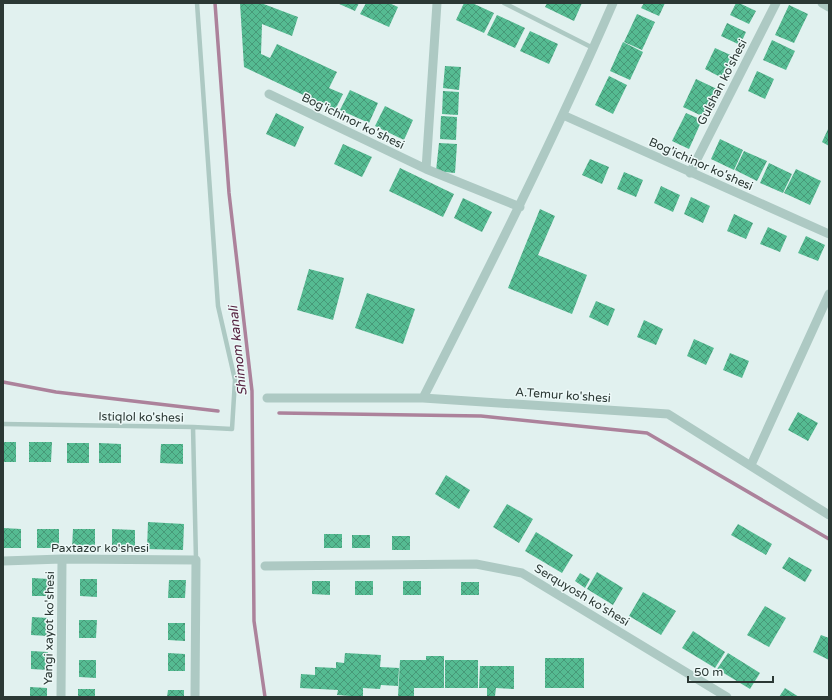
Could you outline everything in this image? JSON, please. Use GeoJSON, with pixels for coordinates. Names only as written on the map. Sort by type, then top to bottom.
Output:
{"type":"FeatureCollection","features":[{"type":"Feature","properties":{"kind":"street"},"geometry":{"type":"LineString","coordinates":[[426,169],[436,3]]}},
{"type":"Feature","properties":{"kind":"street"},"geometry":{"type":"LineString","coordinates":[[424,398],[520,207],[594,48],[613,3]]}},
{"type":"Feature","properties":{"kind":"street","name":"Gulshan ko'shesi"},"geometry":{"type":"LineString","coordinates":[[690,173],[776,3]]}},
{"type":"Feature","properties":{"kind":"street"},"geometry":{"type":"LineString","coordinates":[[822,3],[829,7]]}},
{"type":"Feature","properties":{"kind":"street","name":"Bog'ichinor ko'shesi"},"geometry":{"type":"LineString","coordinates":[[269,94],[426,169],[520,207]]}},
{"type":"Feature","properties":{"kind":"street","name":"Bog'ichinor ko'shesi"},"geometry":{"type":"LineString","coordinates":[[563,115],[690,173],[828,231]]}},
{"type":"Feature","properties":{"kind":"street"},"geometry":{"type":"LineString","coordinates":[[752,465],[829,294]]}},
{"type":"Feature","properties":{"kind":"street","name":"A.Temur ko'shesi"},"geometry":{"type":"LineString","coordinates":[[267,398],[424,398],[668,414],[752,465],[829,515]]}},
{"type":"Feature","properties":{"kind":"street","name":"Yangi xayot ko'shesi"},"geometry":{"type":"LineString","coordinates":[[61,697],[62,560]]}},
{"type":"Feature","properties":{"kind":"street"},"geometry":{"type":"LineString","coordinates":[[195,697],[196,560]]}},
{"type":"Feature","properties":{"kind":"street","name":"Paxtazor ko'shesi"},"geometry":{"type":"LineString","coordinates":[[3,561],[196,560]]}},
{"type":"Feature","properties":{"kind":"street","name":"Serquyosh ko'shesi"},"geometry":{"type":"LineString","coordinates":[[265,566],[476,564],[522,573],[714,694],[727,697]]}},
{"type":"Feature","properties":{"kind":"lane"},"geometry":{"type":"LineString","coordinates":[[193,427],[232,429],[235,380],[218,306],[197,3]]}},
{"type":"Feature","properties":{"kind":"lane"},"geometry":{"type":"LineString","coordinates":[[504,3],[594,48]]}},
{"type":"Feature","properties":{"kind":"lane","name":"Istiqlol ko'shesi"},"geometry":{"type":"LineString","coordinates":[[3,424],[193,427],[196,560]]}},
{"type":"Feature","properties":{"kind":"building"},"geometry":{"type":"Polygon","coordinates":[[[240,3],[261,3],[298,17],[292,36],[262,24],[261,54],[270,58],[277,44],[337,72],[329,88],[343,94],[335,110],[244,67],[240,3]]]}},
{"type":"Feature","properties":{"kind":"building"},"geometry":{"type":"Polygon","coordinates":[[[337,3],[359,3],[355,11],[337,3]]]}},
{"type":"Feature","properties":{"kind":"building"},"geometry":{"type":"Polygon","coordinates":[[[366,3],[389,3],[398,7],[389,27],[360,14],[366,3]]]}},
{"type":"Feature","properties":{"kind":"building"},"geometry":{"type":"Polygon","coordinates":[[[464,3],[472,3],[494,13],[484,33],[456,20],[464,3]]]}},
{"type":"Feature","properties":{"kind":"building"},"geometry":{"type":"Polygon","coordinates":[[[547,3],[582,3],[574,21],[545,7],[547,3]]]}},
{"type":"Feature","properties":{"kind":"building"},"geometry":{"type":"Polygon","coordinates":[[[644,3],[665,3],[659,16],[641,8],[644,3]]]}},
{"type":"Feature","properties":{"kind":"building"},"geometry":{"type":"Polygon","coordinates":[[[736,3],[756,11],[749,24],[730,15],[736,3]]]}},
{"type":"Feature","properties":{"kind":"building"},"geometry":{"type":"Polygon","coordinates":[[[789,5],[808,14],[794,43],[775,35],[789,5]]]}},
{"type":"Feature","properties":{"kind":"building"},"geometry":{"type":"Polygon","coordinates":[[[637,14],[655,22],[642,50],[624,42],[637,14]]]}},
{"type":"Feature","properties":{"kind":"building"},"geometry":{"type":"Polygon","coordinates":[[[497,15],[525,28],[515,48],[487,35],[497,15]]]}},
{"type":"Feature","properties":{"kind":"building"},"geometry":{"type":"Polygon","coordinates":[[[727,23],[746,32],[740,45],[721,36],[727,23]]]}},
{"type":"Feature","properties":{"kind":"building"},"geometry":{"type":"Polygon","coordinates":[[[530,31],[558,44],[549,64],[520,51],[530,31]]]}},
{"type":"Feature","properties":{"kind":"building"},"geometry":{"type":"Polygon","coordinates":[[[772,40],[795,51],[786,70],[763,60],[772,40]]]}},
{"type":"Feature","properties":{"kind":"building"},"geometry":{"type":"Polygon","coordinates":[[[623,42],[643,52],[630,80],[610,71],[623,42]]]}},
{"type":"Feature","properties":{"kind":"building"},"geometry":{"type":"Polygon","coordinates":[[[715,48],[735,57],[724,79],[705,69],[715,48]]]}},
{"type":"Feature","properties":{"kind":"building"},"geometry":{"type":"Polygon","coordinates":[[[445,66],[461,67],[459,90],[443,88],[445,66]]]}},
{"type":"Feature","properties":{"kind":"building"},"geometry":{"type":"Polygon","coordinates":[[[757,71],[774,79],[765,99],[748,91],[757,71]]]}},
{"type":"Feature","properties":{"kind":"building"},"geometry":{"type":"Polygon","coordinates":[[[609,76],[627,85],[613,114],[595,105],[609,76]]]}},
{"type":"Feature","properties":{"kind":"building"},"geometry":{"type":"Polygon","coordinates":[[[696,79],[717,89],[704,117],[683,107],[696,79]]]}},
{"type":"Feature","properties":{"kind":"building"},"geometry":{"type":"Polygon","coordinates":[[[350,90],[378,103],[369,123],[340,110],[350,90]]]}},
{"type":"Feature","properties":{"kind":"building"},"geometry":{"type":"Polygon","coordinates":[[[443,91],[459,92],[458,115],[442,114],[443,91]]]}},
{"type":"Feature","properties":{"kind":"building"},"geometry":{"type":"Polygon","coordinates":[[[385,106],[413,120],[404,140],[375,126],[385,106]]]}},
{"type":"Feature","properties":{"kind":"building"},"geometry":{"type":"Polygon","coordinates":[[[276,113],[304,127],[295,147],[266,134],[276,113]]]}},
{"type":"Feature","properties":{"kind":"building"},"geometry":{"type":"Polygon","coordinates":[[[686,113],[702,120],[689,149],[672,141],[686,113]]]}},
{"type":"Feature","properties":{"kind":"building"},"geometry":{"type":"Polygon","coordinates":[[[441,116],[457,117],[456,140],[440,139],[441,116]]]}},
{"type":"Feature","properties":{"kind":"building"},"geometry":{"type":"Polygon","coordinates":[[[829,127],[829,146],[822,142],[829,127]]]}},
{"type":"Feature","properties":{"kind":"building"},"geometry":{"type":"Polygon","coordinates":[[[720,139],[743,150],[734,170],[711,159],[720,139]]]}},
{"type":"Feature","properties":{"kind":"building"},"geometry":{"type":"Polygon","coordinates":[[[439,143],[457,144],[455,173],[436,171],[439,143]]]}},
{"type":"Feature","properties":{"kind":"building"},"geometry":{"type":"Polygon","coordinates":[[[343,144],[372,157],[362,177],[334,164],[343,144]]]}},
{"type":"Feature","properties":{"kind":"building"},"geometry":{"type":"Polygon","coordinates":[[[744,151],[767,161],[757,181],[735,170],[744,151]]]}},
{"type":"Feature","properties":{"kind":"building"},"geometry":{"type":"Polygon","coordinates":[[[590,159],[609,167],[602,184],[582,175],[590,159]]]}},
{"type":"Feature","properties":{"kind":"building"},"geometry":{"type":"Polygon","coordinates":[[[769,163],[792,174],[783,193],[760,183],[769,163]]]}},
{"type":"Feature","properties":{"kind":"building"},"geometry":{"type":"Polygon","coordinates":[[[400,168],[454,194],[443,217],[389,191],[400,168]]]}},
{"type":"Feature","properties":{"kind":"building"},"geometry":{"type":"Polygon","coordinates":[[[796,169],[821,181],[810,205],[784,193],[796,169]]]}},
{"type":"Feature","properties":{"kind":"building"},"geometry":{"type":"Polygon","coordinates":[[[624,172],[643,180],[636,197],[617,189],[624,172]]]}},
{"type":"Feature","properties":{"kind":"building"},"geometry":{"type":"Polygon","coordinates":[[[661,186],[680,195],[673,212],[654,203],[661,186]]]}},
{"type":"Feature","properties":{"kind":"building"},"geometry":{"type":"Polygon","coordinates":[[[691,197],[710,206],[703,223],[684,214],[691,197]]]}},
{"type":"Feature","properties":{"kind":"building"},"geometry":{"type":"Polygon","coordinates":[[[463,198],[492,212],[482,232],[454,218],[463,198]]]}},
{"type":"Feature","properties":{"kind":"building"},"geometry":{"type":"Polygon","coordinates":[[[540,209],[555,216],[538,255],[587,275],[572,314],[508,288],[540,209]]]}},
{"type":"Feature","properties":{"kind":"building"},"geometry":{"type":"Polygon","coordinates":[[[734,214],[753,223],[746,239],[727,231],[734,214]]]}},
{"type":"Feature","properties":{"kind":"building"},"geometry":{"type":"Polygon","coordinates":[[[768,227],[787,236],[780,252],[760,244],[768,227]]]}},
{"type":"Feature","properties":{"kind":"building"},"geometry":{"type":"Polygon","coordinates":[[[806,236],[825,245],[818,261],[798,253],[806,236]]]}},
{"type":"Feature","properties":{"kind":"building"},"geometry":{"type":"Polygon","coordinates":[[[309,269],[344,278],[333,320],[297,310],[309,269]]]}},
{"type":"Feature","properties":{"kind":"building"},"geometry":{"type":"Polygon","coordinates":[[[367,293],[415,309],[403,344],[355,328],[367,293]]]}},
{"type":"Feature","properties":{"kind":"building"},"geometry":{"type":"Polygon","coordinates":[[[596,301],[615,309],[608,326],[589,317],[596,301]]]}},
{"type":"Feature","properties":{"kind":"building"},"geometry":{"type":"Polygon","coordinates":[[[644,320],[663,329],[656,345],[637,337],[644,320]]]}},
{"type":"Feature","properties":{"kind":"building"},"geometry":{"type":"Polygon","coordinates":[[[694,339],[714,348],[706,365],[687,356],[694,339]]]}},
{"type":"Feature","properties":{"kind":"building"},"geometry":{"type":"Polygon","coordinates":[[[730,353],[749,361],[742,378],[723,370],[730,353]]]}},
{"type":"Feature","properties":{"kind":"building"},"geometry":{"type":"Polygon","coordinates":[[[798,412],[818,423],[808,441],[788,430],[798,412]]]}},
{"type":"Feature","properties":{"kind":"building"},"geometry":{"type":"Polygon","coordinates":[[[3,442],[16,442],[16,462],[3,462],[3,442]]]}},
{"type":"Feature","properties":{"kind":"building"},"geometry":{"type":"Polygon","coordinates":[[[29,442],[52,442],[51,462],[29,462],[29,442]]]}},
{"type":"Feature","properties":{"kind":"building"},"geometry":{"type":"Polygon","coordinates":[[[67,443],[89,443],[89,463],[67,463],[67,443]]]}},
{"type":"Feature","properties":{"kind":"building"},"geometry":{"type":"Polygon","coordinates":[[[99,443],[121,444],[121,463],[99,463],[99,443]]]}},
{"type":"Feature","properties":{"kind":"building"},"geometry":{"type":"Polygon","coordinates":[[[161,444],[183,444],[183,464],[160,463],[161,444]]]}},
{"type":"Feature","properties":{"kind":"building"},"geometry":{"type":"Polygon","coordinates":[[[446,475],[470,490],[459,509],[435,494],[446,475]]]}},
{"type":"Feature","properties":{"kind":"building"},"geometry":{"type":"Polygon","coordinates":[[[507,504],[533,519],[519,543],[493,527],[507,504]]]}},
{"type":"Feature","properties":{"kind":"building"},"geometry":{"type":"Polygon","coordinates":[[[148,522],[184,524],[183,550],[147,549],[148,522]]]}},
{"type":"Feature","properties":{"kind":"building"},"geometry":{"type":"Polygon","coordinates":[[[738,524],[772,544],[766,555],[731,535],[738,524]]]}},
{"type":"Feature","properties":{"kind":"building"},"geometry":{"type":"Polygon","coordinates":[[[3,528],[21,529],[21,548],[3,548],[3,528]]]}},
{"type":"Feature","properties":{"kind":"building"},"geometry":{"type":"Polygon","coordinates":[[[37,529],[59,529],[59,548],[37,548],[37,529]]]}},
{"type":"Feature","properties":{"kind":"building"},"geometry":{"type":"Polygon","coordinates":[[[73,529],[95,529],[95,549],[72,548],[73,529]]]}},
{"type":"Feature","properties":{"kind":"building"},"geometry":{"type":"Polygon","coordinates":[[[112,529],[135,530],[135,549],[112,549],[112,529]]]}},
{"type":"Feature","properties":{"kind":"building"},"geometry":{"type":"Polygon","coordinates":[[[536,532],[573,555],[562,573],[525,551],[536,532]]]}},
{"type":"Feature","properties":{"kind":"building"},"geometry":{"type":"Polygon","coordinates":[[[324,534],[342,534],[342,548],[324,548],[324,534]]]}},
{"type":"Feature","properties":{"kind":"building"},"geometry":{"type":"Polygon","coordinates":[[[352,535],[370,535],[370,548],[352,548],[352,535]]]}},
{"type":"Feature","properties":{"kind":"building"},"geometry":{"type":"Polygon","coordinates":[[[392,536],[410,536],[410,550],[392,550],[392,536]]]}},
{"type":"Feature","properties":{"kind":"building"},"geometry":{"type":"Polygon","coordinates":[[[789,557],[812,570],[805,582],[782,568],[789,557]]]}},
{"type":"Feature","properties":{"kind":"building"},"geometry":{"type":"Polygon","coordinates":[[[597,572],[623,588],[613,605],[587,589],[597,572]]]}},
{"type":"Feature","properties":{"kind":"building"},"geometry":{"type":"Polygon","coordinates":[[[580,573],[590,579],[585,588],[575,581],[580,573]]]}},
{"type":"Feature","properties":{"kind":"building"},"geometry":{"type":"Polygon","coordinates":[[[32,578],[49,579],[49,596],[32,596],[32,578]]]}},
{"type":"Feature","properties":{"kind":"building"},"geometry":{"type":"Polygon","coordinates":[[[80,579],[97,579],[97,597],[80,596],[80,579]]]}},
{"type":"Feature","properties":{"kind":"building"},"geometry":{"type":"Polygon","coordinates":[[[169,580],[186,580],[185,598],[168,598],[169,580]]]}},
{"type":"Feature","properties":{"kind":"building"},"geometry":{"type":"Polygon","coordinates":[[[312,581],[330,581],[330,595],[312,594],[312,581]]]}},
{"type":"Feature","properties":{"kind":"building"},"geometry":{"type":"Polygon","coordinates":[[[355,581],[373,581],[373,595],[355,595],[355,581]]]}},
{"type":"Feature","properties":{"kind":"building"},"geometry":{"type":"Polygon","coordinates":[[[403,581],[421,581],[421,595],[403,595],[403,581]]]}},
{"type":"Feature","properties":{"kind":"building"},"geometry":{"type":"Polygon","coordinates":[[[461,582],[479,582],[479,595],[461,595],[461,582]]]}},
{"type":"Feature","properties":{"kind":"building"},"geometry":{"type":"Polygon","coordinates":[[[643,592],[676,611],[661,635],[629,616],[643,592]]]}},
{"type":"Feature","properties":{"kind":"building"},"geometry":{"type":"Polygon","coordinates":[[[765,606],[786,618],[769,647],[747,635],[765,606]]]}},
{"type":"Feature","properties":{"kind":"building"},"geometry":{"type":"Polygon","coordinates":[[[32,617],[48,618],[48,636],[31,635],[32,617]]]}},
{"type":"Feature","properties":{"kind":"building"},"geometry":{"type":"Polygon","coordinates":[[[79,620],[97,620],[96,638],[79,638],[79,620]]]}},
{"type":"Feature","properties":{"kind":"building"},"geometry":{"type":"Polygon","coordinates":[[[168,623],[185,623],[185,641],[168,640],[168,623]]]}},
{"type":"Feature","properties":{"kind":"building"},"geometry":{"type":"Polygon","coordinates":[[[693,631],[725,652],[715,668],[682,648],[693,631]]]}},
{"type":"Feature","properties":{"kind":"building"},"geometry":{"type":"Polygon","coordinates":[[[821,635],[829,638],[829,660],[813,652],[821,635]]]}},
{"type":"Feature","properties":{"kind":"building"},"geometry":{"type":"Polygon","coordinates":[[[31,651],[48,652],[48,670],[31,669],[31,651]]]}},
{"type":"Feature","properties":{"kind":"building"},"geometry":{"type":"Polygon","coordinates":[[[168,653],[185,654],[185,671],[168,671],[168,653]]]}},
{"type":"Feature","properties":{"kind":"building"},"geometry":{"type":"Polygon","coordinates":[[[345,653],[381,655],[380,667],[399,668],[398,686],[381,685],[380,689],[363,688],[363,697],[337,695],[338,690],[300,688],[301,674],[315,675],[315,667],[336,668],[336,662],[344,663],[345,653]]]}},
{"type":"Feature","properties":{"kind":"building"},"geometry":{"type":"Polygon","coordinates":[[[728,653],[760,673],[750,689],[717,669],[728,653]]]}},
{"type":"Feature","properties":{"kind":"building"},"geometry":{"type":"Polygon","coordinates":[[[426,656],[444,656],[444,688],[414,688],[414,697],[398,697],[400,660],[426,660],[426,656]]]}},
{"type":"Feature","properties":{"kind":"building"},"geometry":{"type":"Polygon","coordinates":[[[545,658],[584,658],[584,688],[545,688],[545,658]]]}},
{"type":"Feature","properties":{"kind":"building"},"geometry":{"type":"Polygon","coordinates":[[[79,660],[96,660],[96,678],[79,677],[79,660]]]}},
{"type":"Feature","properties":{"kind":"building"},"geometry":{"type":"Polygon","coordinates":[[[445,660],[478,660],[478,688],[445,688],[445,660]]]}},
{"type":"Feature","properties":{"kind":"building"},"geometry":{"type":"Polygon","coordinates":[[[480,666],[514,666],[514,689],[496,688],[495,696],[487,696],[487,688],[479,688],[480,666]]]}},
{"type":"Feature","properties":{"kind":"building"},"geometry":{"type":"Polygon","coordinates":[[[30,687],[47,688],[47,697],[30,697],[30,687]]]}},
{"type":"Feature","properties":{"kind":"building"},"geometry":{"type":"Polygon","coordinates":[[[785,688],[799,697],[779,697],[785,688]]]}},
{"type":"Feature","properties":{"kind":"building"},"geometry":{"type":"Polygon","coordinates":[[[78,689],[95,689],[95,697],[78,697],[78,689]]]}},
{"type":"Feature","properties":{"kind":"building"},"geometry":{"type":"Polygon","coordinates":[[[168,690],[184,690],[184,697],[167,697],[168,690]]]}},
{"type":"Feature","properties":{"kind":"waterway","name":"Shimom kanali"},"geometry":{"type":"LineString","coordinates":[[215,3],[229,193],[252,391],[254,621],[265,697]]}},
{"type":"Feature","properties":{"kind":"waterway"},"geometry":{"type":"LineString","coordinates":[[3,382],[56,392],[218,411]]}},
{"type":"Feature","properties":{"kind":"waterway"},"geometry":{"type":"LineString","coordinates":[[279,413],[481,416],[647,433],[829,539]]}}]}
